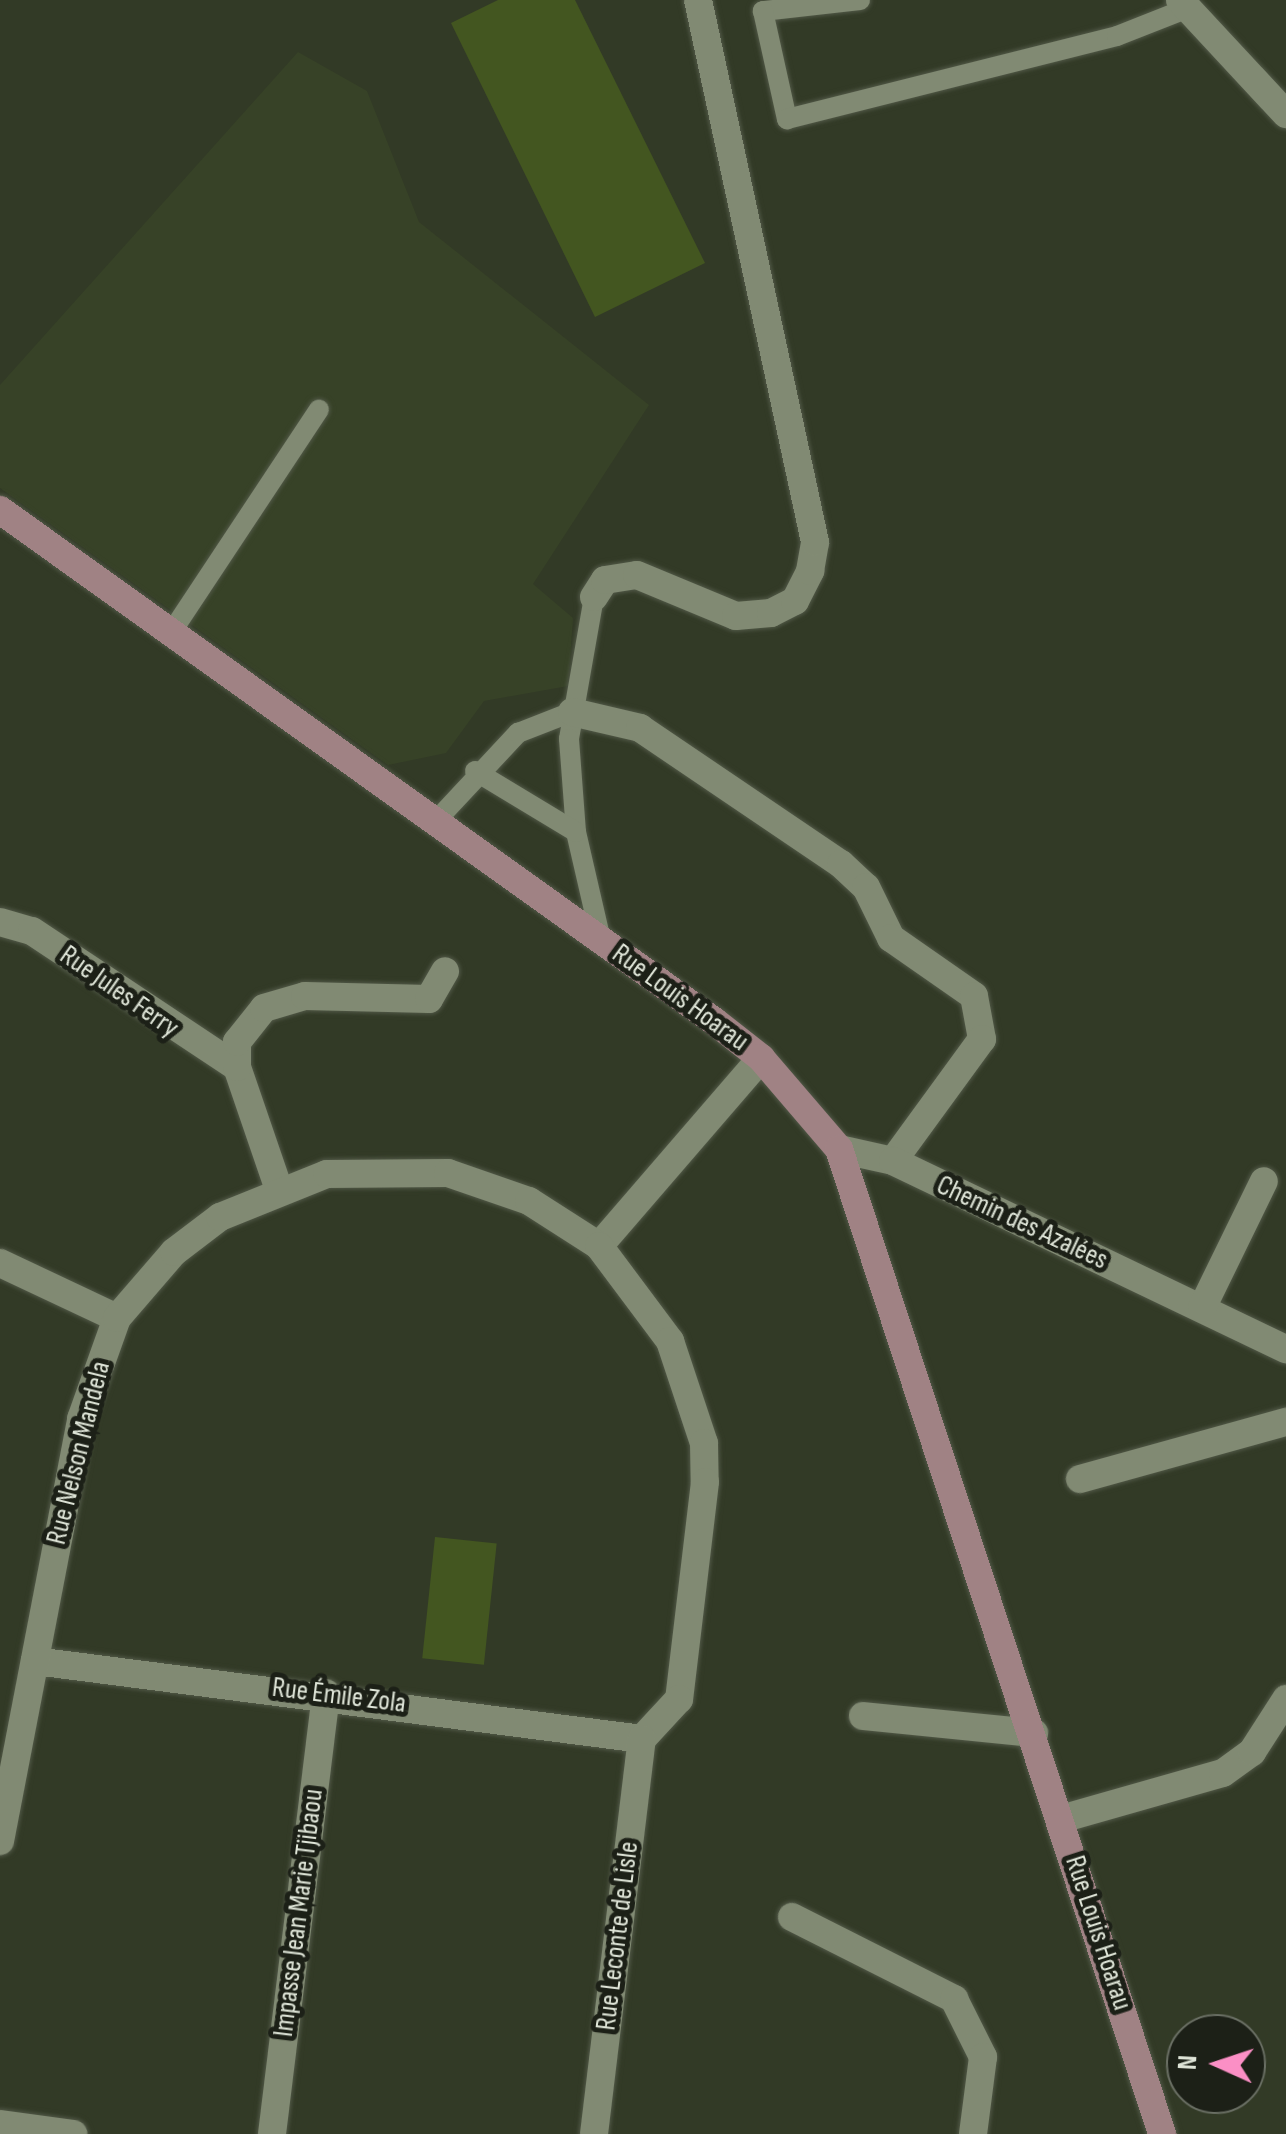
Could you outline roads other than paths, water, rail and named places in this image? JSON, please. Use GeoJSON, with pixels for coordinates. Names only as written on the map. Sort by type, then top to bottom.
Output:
{"type":"FeatureCollection","features":[{"type":"Feature","properties":{"kind":"main road","name":"Rue Louis Hoarau"},"geometry":{"type":"LineString","coordinates":[[0,510],[761,1058],[839,1149],[1034,1732],[1162,2134]]}},
{"type":"Feature","properties":{"kind":"street"},"geometry":{"type":"LineString","coordinates":[[594,598],[605,580],[637,574],[736,616],[771,613],[796,601],[812,556],[748,207],[698,0]]}},
{"type":"Feature","properties":{"kind":"street"},"geometry":{"type":"LineString","coordinates":[[1184,4],[1286,114]]}},
{"type":"Feature","properties":{"kind":"street"},"geometry":{"type":"LineString","coordinates":[[572,712],[640,728],[841,864],[866,887],[891,938],[974,996],[982,1039],[893,1162]]}},
{"type":"Feature","properties":{"kind":"street","name":"Rue Jules Ferry"},"geometry":{"type":"LineString","coordinates":[[0,922],[32,931],[237,1067]]}},
{"type":"Feature","properties":{"kind":"street"},"geometry":{"type":"LineString","coordinates":[[279,1190],[237,1067],[237,1042],[264,1008],[306,996],[429,999],[445,971]]}},
{"type":"Feature","properties":{"kind":"street"},"geometry":{"type":"LineString","coordinates":[[599,1246],[761,1058]]}},
{"type":"Feature","properties":{"kind":"street","name":"Chemin des Azalées"},"geometry":{"type":"LineString","coordinates":[[839,1149],[893,1162],[1286,1349]]}},
{"type":"Feature","properties":{"kind":"street","name":"Rue Nelson Mandela"},"geometry":{"type":"LineString","coordinates":[[0,1841],[81,1419],[117,1318],[174,1252],[279,1190],[383,1167],[448,1173],[529,1201],[599,1246],[670,1341],[704,1443],[685,1672],[672,1716],[642,1739]]}},
{"type":"Feature","properties":{"kind":"street"},"geometry":{"type":"LineString","coordinates":[[1202,1308],[1264,1182]]}},
{"type":"Feature","properties":{"kind":"street"},"geometry":{"type":"LineString","coordinates":[[0,1263],[117,1318]]}},
{"type":"Feature","properties":{"kind":"street"},"geometry":{"type":"LineString","coordinates":[[1080,1479],[1286,1422]]}},
{"type":"Feature","properties":{"kind":"street","name":"Rue Émile Zola"},"geometry":{"type":"LineString","coordinates":[[35,1660],[326,1693],[642,1739]]}},
{"type":"Feature","properties":{"kind":"street","name":"Impasse Jean Marie Tjibaou"},"geometry":{"type":"LineString","coordinates":[[272,2134],[326,1693]]}},
{"type":"Feature","properties":{"kind":"street"},"geometry":{"type":"LineString","coordinates":[[1061,1819],[1223,1773],[1252,1752],[1286,1699]]}},
{"type":"Feature","properties":{"kind":"street"},"geometry":{"type":"LineString","coordinates":[[863,1716],[1034,1732]]}},
{"type":"Feature","properties":{"kind":"street","name":"Rue Leconte de Lisle"},"geometry":{"type":"LineString","coordinates":[[594,2134],[642,1739]]}},
{"type":"Feature","properties":{"kind":"street"},"geometry":{"type":"LineString","coordinates":[[792,1917],[954,1998],[983,2057],[973,2134]]}},
{"type":"Feature","properties":{"kind":"street"},"geometry":{"type":"LineString","coordinates":[[0,2124],[73,2134]]}},
{"type":"Feature","properties":{"kind":"lane"},"geometry":{"type":"LineString","coordinates":[[860,0],[763,11],[787,120],[1117,36],[1184,4]]}},
{"type":"Feature","properties":{"kind":"lane"},"geometry":{"type":"LineString","coordinates":[[171,633],[318,409]]}},
{"type":"Feature","properties":{"kind":"lane"},"geometry":{"type":"LineString","coordinates":[[433,824],[476,771],[518,733],[572,712],[583,698],[594,598]]}},
{"type":"Feature","properties":{"kind":"lane"},"geometry":{"type":"LineString","coordinates":[[572,712],[576,832],[600,940]]}},
{"type":"Feature","properties":{"kind":"lane"},"geometry":{"type":"LineString","coordinates":[[476,771],[576,832]]}}]}
